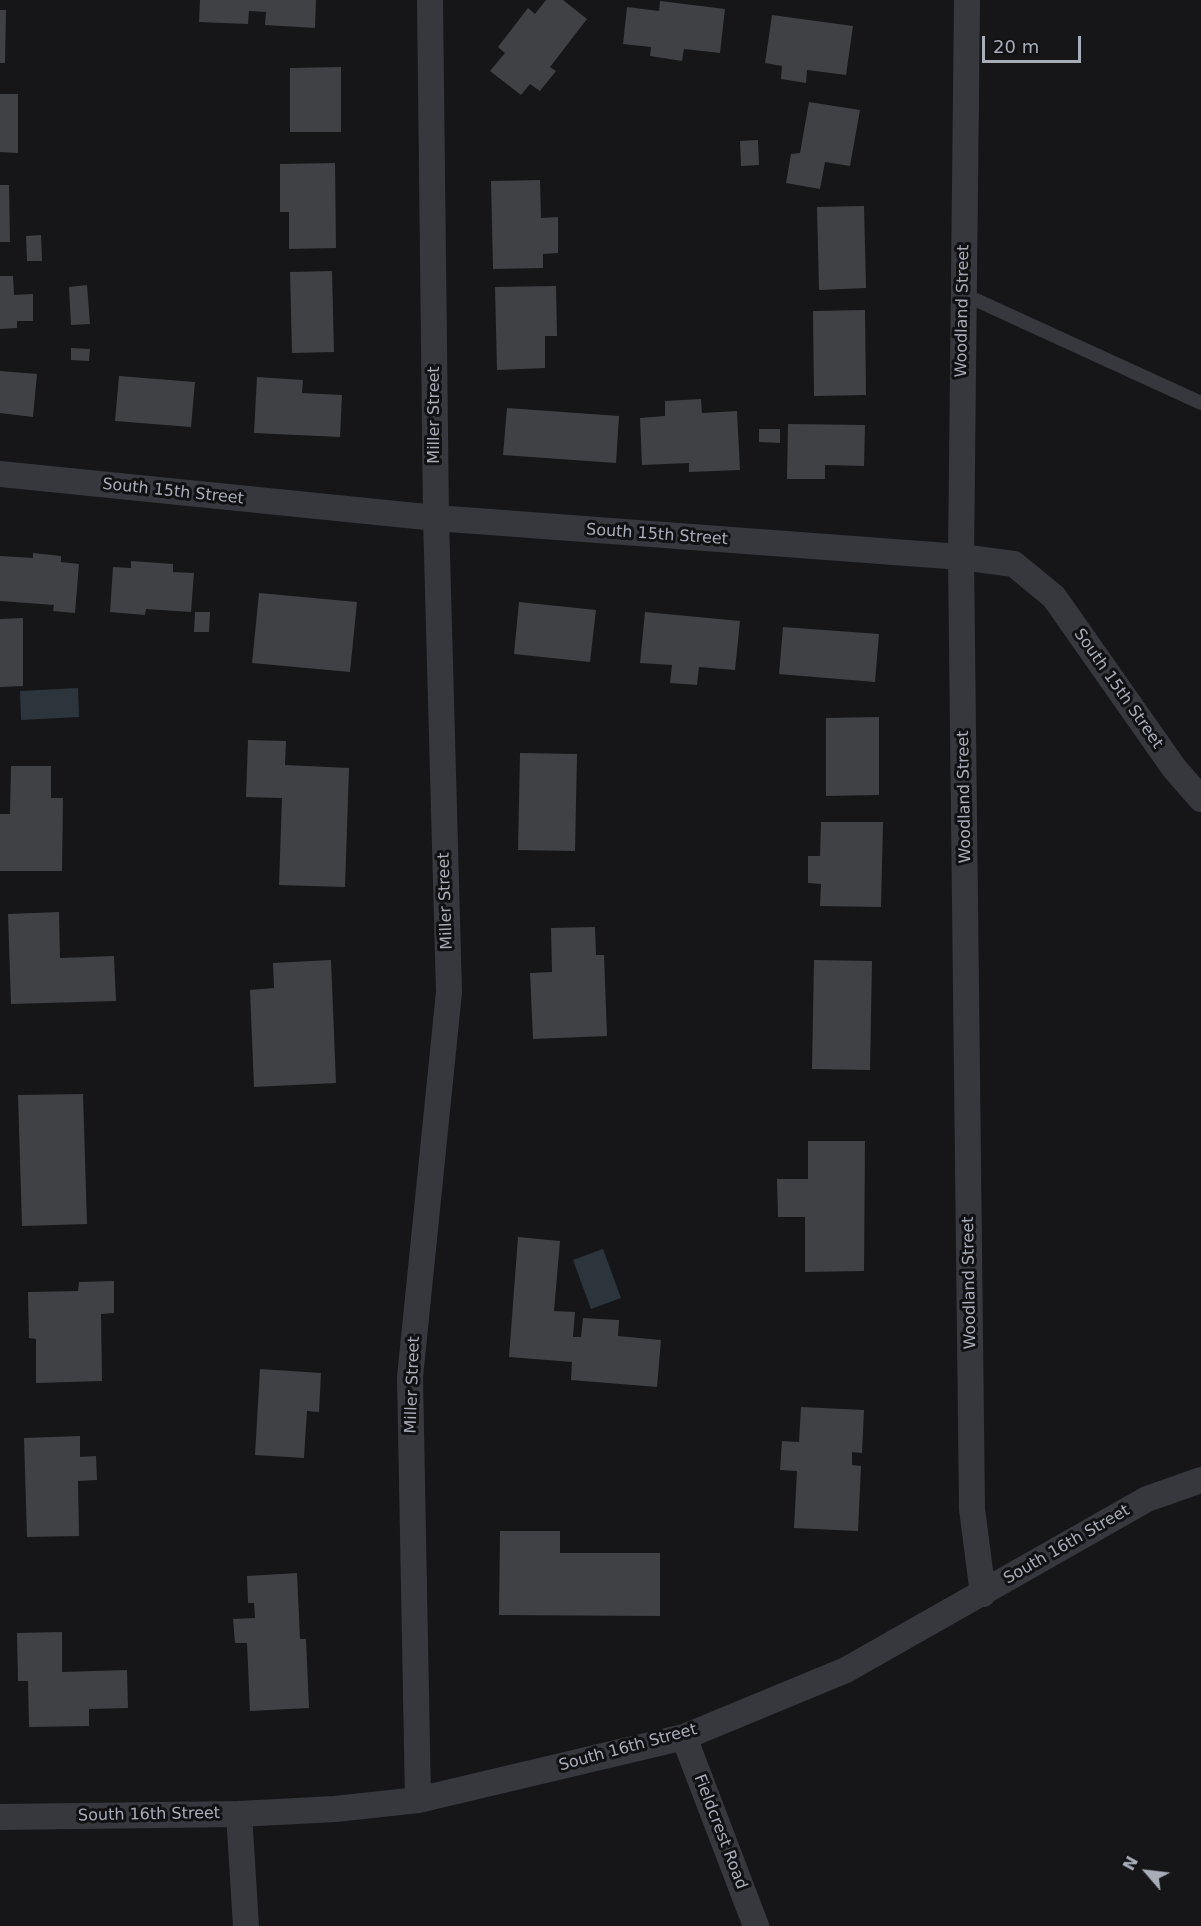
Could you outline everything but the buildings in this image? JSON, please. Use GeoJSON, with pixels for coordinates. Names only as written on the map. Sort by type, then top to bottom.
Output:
{"type":"FeatureCollection","features":[{"type":"Feature","properties":{"kind":"street","name":"Miller Street"},"geometry":{"type":"LineString","coordinates":[[418,1800],[410,1377],[449,992],[436,519],[430,0]]}},
{"type":"Feature","properties":{"kind":"street","name":"Woodland Street"},"geometry":{"type":"LineString","coordinates":[[967,0],[961,557],[972,1509],[983,1594]]}},
{"type":"Feature","properties":{"kind":"street","name":"South 15th Street"},"geometry":{"type":"LineString","coordinates":[[0,474],[436,519],[961,557],[1014,564],[1054,597],[1173,768],[1201,799]]}},
{"type":"Feature","properties":{"kind":"street","name":"South 16th Street"},"geometry":{"type":"LineString","coordinates":[[0,1817],[239,1814],[334,1809],[418,1800],[684,1737],[846,1670],[1147,1499],[1201,1480]]}},
{"type":"Feature","properties":{"kind":"street","name":"Fieldcrest Road"},"geometry":{"type":"LineString","coordinates":[[684,1737],[756,1926]]}},
{"type":"Feature","properties":{"kind":"street"},"geometry":{"type":"LineString","coordinates":[[239,1814],[246,1926]]}},
{"type":"Feature","properties":{"kind":"lane"},"geometry":{"type":"LineString","coordinates":[[963,294],[1201,403]]}},
{"type":"Feature","properties":{"kind":"shaded area"},"geometry":{"type":"Polygon","coordinates":[[[78,688],[79,717],[21,720],[20,691],[78,688]]]}},
{"type":"Feature","properties":{"kind":"shaded area"},"geometry":{"type":"Polygon","coordinates":[[[603,1249],[621,1298],[591,1309],[573,1260],[603,1249]]]}}]}
